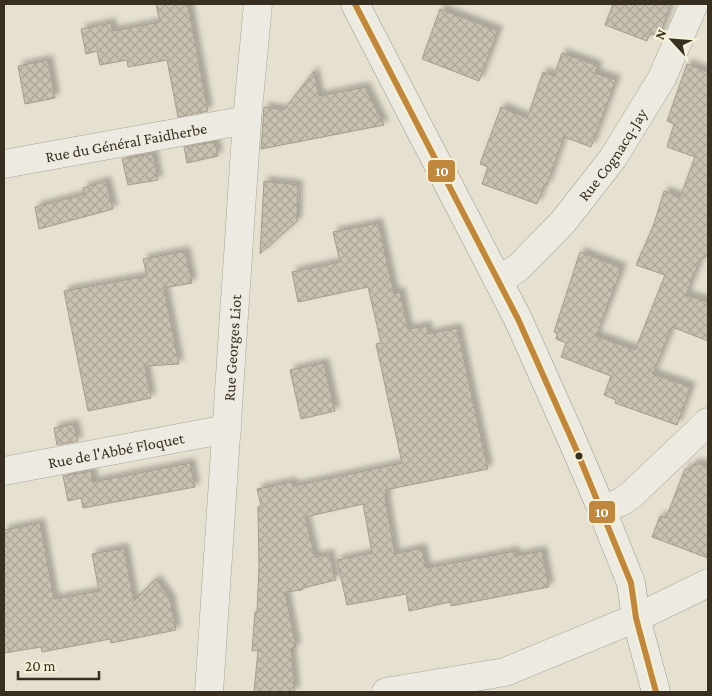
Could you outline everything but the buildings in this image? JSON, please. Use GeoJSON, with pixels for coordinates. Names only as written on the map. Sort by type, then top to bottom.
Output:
{"type":"FeatureCollection","features":[{"type":"Feature","properties":{"kind":"street","name":"Rue Georges Liot"},"geometry":{"type":"LineString","coordinates":[[209,692],[248,120],[258,4]]}},
{"type":"Feature","properties":{"kind":"street"},"geometry":{"type":"LineString","coordinates":[[355,4],[518,319],[602,510],[631,583],[636,618],[656,692]]}},
{"type":"Feature","properties":{"kind":"street","name":"Rue Cognacq-Jay"},"geometry":{"type":"LineString","coordinates":[[498,281],[520,267],[563,222],[614,158],[662,78],[694,4]]}},
{"type":"Feature","properties":{"kind":"street","name":"Rue du Général Faidherbe"},"geometry":{"type":"LineString","coordinates":[[4,164],[248,120]]}},
{"type":"Feature","properties":{"kind":"street"},"geometry":{"type":"LineString","coordinates":[[602,510],[623,501],[631,495],[708,422]]}},
{"type":"Feature","properties":{"kind":"street","name":"Rue de l'Abbé Floquet"},"geometry":{"type":"LineString","coordinates":[[4,471],[226,429]]}},
{"type":"Feature","properties":{"kind":"street"},"geometry":{"type":"LineString","coordinates":[[386,692],[505,672],[636,618],[708,583]]}},
{"type":"Feature","properties":{"kind":"transit line","name":"10"},"geometry":{"type":"LineString","coordinates":[[355,4],[518,319],[576,449],[631,583],[636,618],[656,692]]}}]}
